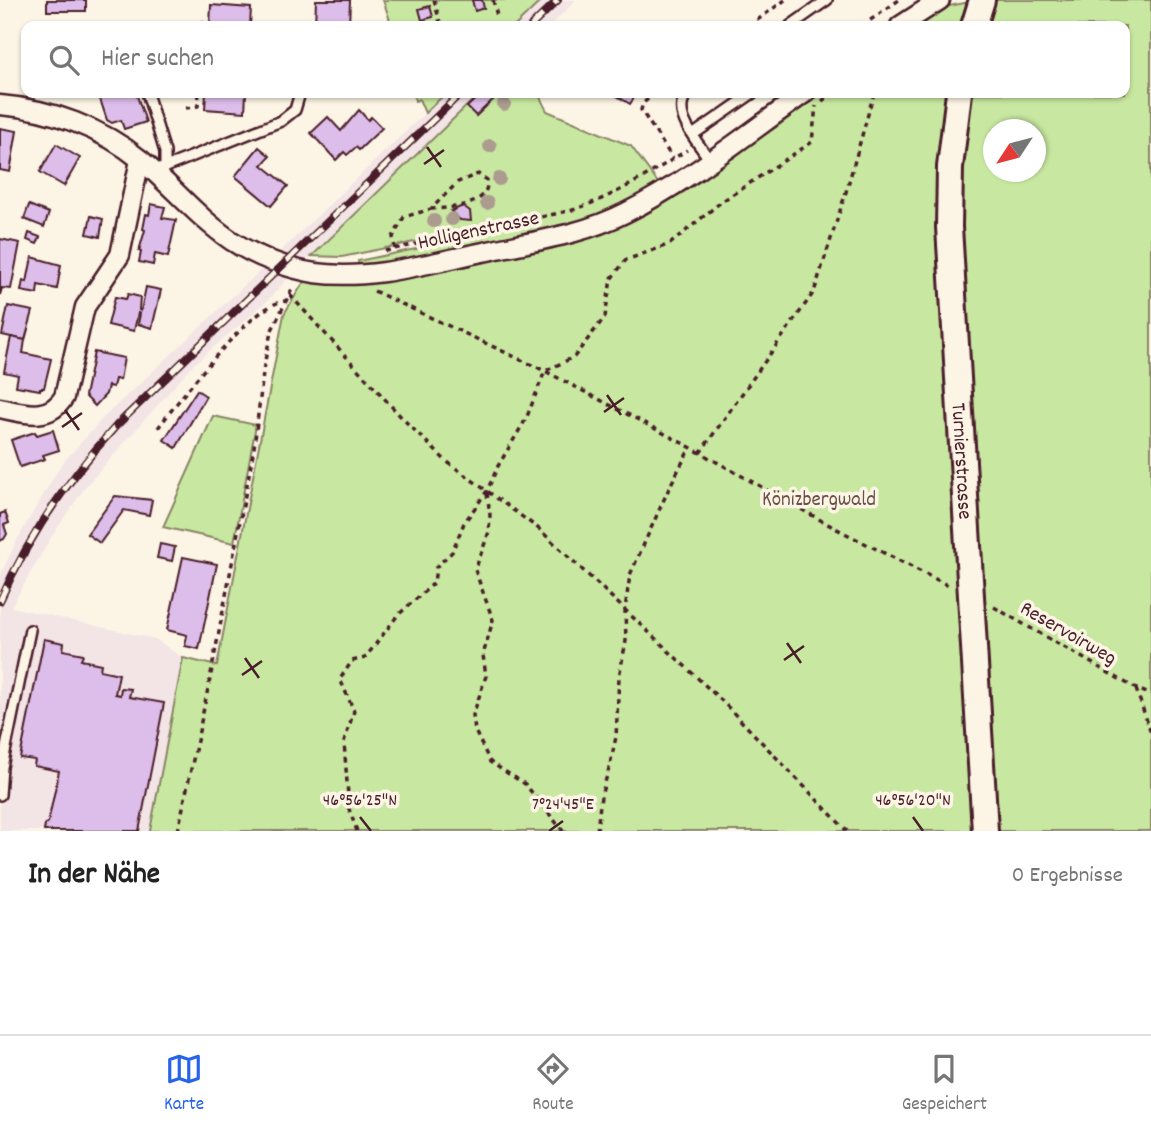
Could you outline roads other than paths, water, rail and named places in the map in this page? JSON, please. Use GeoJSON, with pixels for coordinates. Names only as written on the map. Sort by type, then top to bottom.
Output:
{"type":"FeatureCollection","features":[{"type":"Feature","properties":{"kind":"main road"},"geometry":{"type":"LineString","coordinates":[[976,21],[982,0]]}},
{"type":"Feature","properties":{"kind":"main road","name":"Turnierstrasse"},"geometry":{"type":"LineString","coordinates":[[958,98],[951,158],[949,228],[985,831]]}},
{"type":"Feature","properties":{"kind":"street"},"geometry":{"type":"LineString","coordinates":[[908,21],[940,0]]}},
{"type":"Feature","properties":{"kind":"street","name":"Holligenstrasse"},"geometry":{"type":"LineString","coordinates":[[0,105],[51,114],[118,144],[153,166],[203,218],[236,243],[300,270],[352,275],[401,269],[587,229],[610,221],[642,205],[798,98]]}},
{"type":"Feature","properties":{"kind":"street"},"geometry":{"type":"LineString","coordinates":[[0,408],[41,414],[52,410],[65,397],[85,307],[120,255],[153,166]]}},
{"type":"Feature","properties":{"kind":"lane"},"geometry":{"type":"LineString","coordinates":[[797,21],[827,0]]}},
{"type":"Feature","properties":{"kind":"lane"},"geometry":{"type":"LineString","coordinates":[[149,98],[165,152],[153,166]]}},
{"type":"Feature","properties":{"kind":"lane"},"geometry":{"type":"LineString","coordinates":[[153,166],[281,121],[295,110],[299,98]]}},
{"type":"Feature","properties":{"kind":"lane"},"geometry":{"type":"LineString","coordinates":[[684,98],[680,106],[682,117],[710,160]]}},
{"type":"Feature","properties":{"kind":"lane"},"geometry":{"type":"LineString","coordinates":[[694,134],[746,98]]}},
{"type":"Feature","properties":{"kind":"lane"},"geometry":{"type":"LineString","coordinates":[[0,795],[2,767],[30,630]]}},
{"type":"Feature","properties":{"kind":"railway"},"geometry":{"type":"LineString","coordinates":[[536,21],[558,0]]}},
{"type":"Feature","properties":{"kind":"railway"},"geometry":{"type":"LineString","coordinates":[[0,601],[51,508],[117,425],[456,98]]}},
{"type":"Feature","properties":{"kind":"park label","name":"Könizbergwald"},"geometry":{"type":"Point","coordinates":[819,498]}}]}
